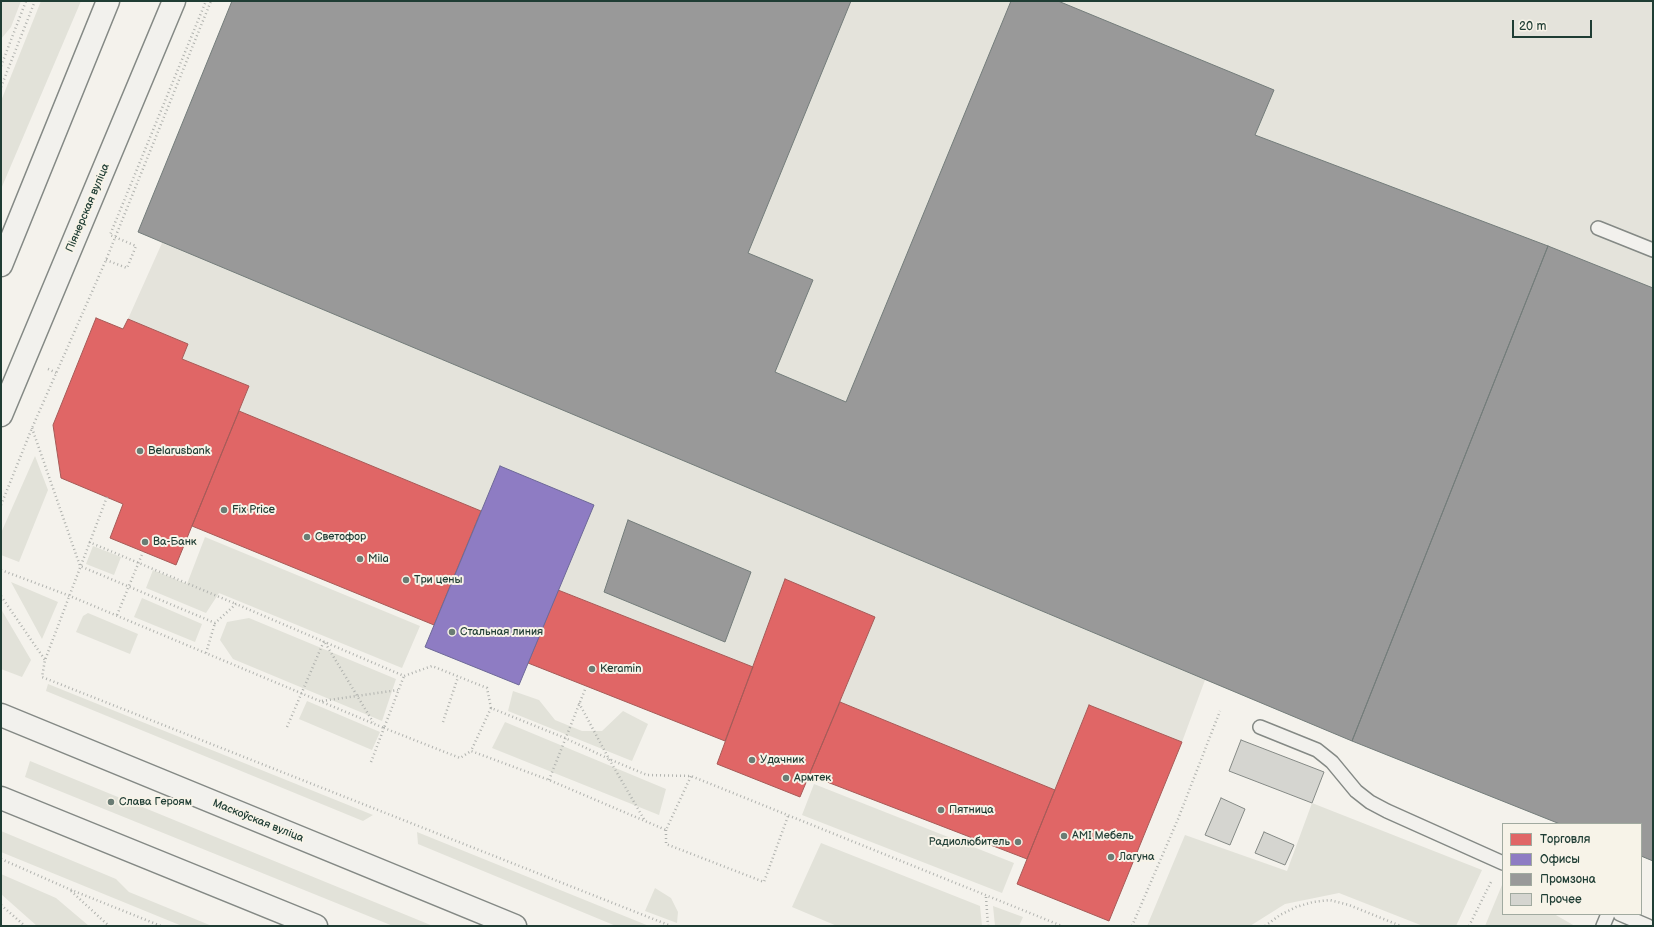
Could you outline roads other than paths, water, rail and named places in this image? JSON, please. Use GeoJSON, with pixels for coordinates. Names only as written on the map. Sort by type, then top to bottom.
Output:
{"type":"FeatureCollection","features":[{"type":"Feature","properties":{"kind":"main road"},"geometry":{"type":"LineString","coordinates":[[1,265],[108,1]]}},
{"type":"Feature","properties":{"kind":"main road","name":"Піянерская вуліца"},"geometry":{"type":"LineString","coordinates":[[1,415],[174,1]]}},
{"type":"Feature","properties":{"kind":"main road","name":"Маскоўская вуліца"},"geometry":{"type":"LineString","coordinates":[[1,714],[515,926]]}},
{"type":"Feature","properties":{"kind":"main road"},"geometry":{"type":"LineString","coordinates":[[1,798],[316,926]]}},
{"type":"Feature","properties":{"kind":"lane"},"geometry":{"type":"LineString","coordinates":[[1598,228],[1653,250]]}},
{"type":"Feature","properties":{"kind":"lane"},"geometry":{"type":"LineString","coordinates":[[1260,727],[1316,750],[1332,762],[1356,791],[1370,802],[1502,863]]}},
{"type":"Feature","properties":{"kind":"lane"},"geometry":{"type":"LineString","coordinates":[[1603,926],[1608,915]]}},
{"type":"Feature","properties":{"kind":"lane"},"geometry":{"type":"LineString","coordinates":[[1622,915],[1648,926]]}},
{"type":"Feature","properties":{"kind":"place","name":"Belarusbank"},"geometry":{"type":"Point","coordinates":[140,451]}},
{"type":"Feature","properties":{"kind":"place","name":"Fix Price"},"geometry":{"type":"Point","coordinates":[224,510]}},
{"type":"Feature","properties":{"kind":"place","name":"Светофор"},"geometry":{"type":"Point","coordinates":[307,537]}},
{"type":"Feature","properties":{"kind":"place","name":"Ва-Банк"},"geometry":{"type":"Point","coordinates":[145,542]}},
{"type":"Feature","properties":{"kind":"place","name":"Mila"},"geometry":{"type":"Point","coordinates":[360,559]}},
{"type":"Feature","properties":{"kind":"place","name":"Три цены"},"geometry":{"type":"Point","coordinates":[406,580]}},
{"type":"Feature","properties":{"kind":"place","name":"Стальная линия"},"geometry":{"type":"Point","coordinates":[452,632]}},
{"type":"Feature","properties":{"kind":"place","name":"Keramin"},"geometry":{"type":"Point","coordinates":[592,669]}},
{"type":"Feature","properties":{"kind":"place","name":"Удачник"},"geometry":{"type":"Point","coordinates":[752,760]}},
{"type":"Feature","properties":{"kind":"place","name":"Армтек"},"geometry":{"type":"Point","coordinates":[786,778]}},
{"type":"Feature","properties":{"kind":"place","name":"Слава Героям"},"geometry":{"type":"Point","coordinates":[111,802]}},
{"type":"Feature","properties":{"kind":"place","name":"Пятница"},"geometry":{"type":"Point","coordinates":[941,810]}},
{"type":"Feature","properties":{"kind":"place","name":"AMI Мебель"},"geometry":{"type":"Point","coordinates":[1064,836]}},
{"type":"Feature","properties":{"kind":"place","name":"Радиолюбитель"},"geometry":{"type":"Point","coordinates":[1018,842]}},
{"type":"Feature","properties":{"kind":"place","name":"Лагуна"},"geometry":{"type":"Point","coordinates":[1111,857]}}]}
